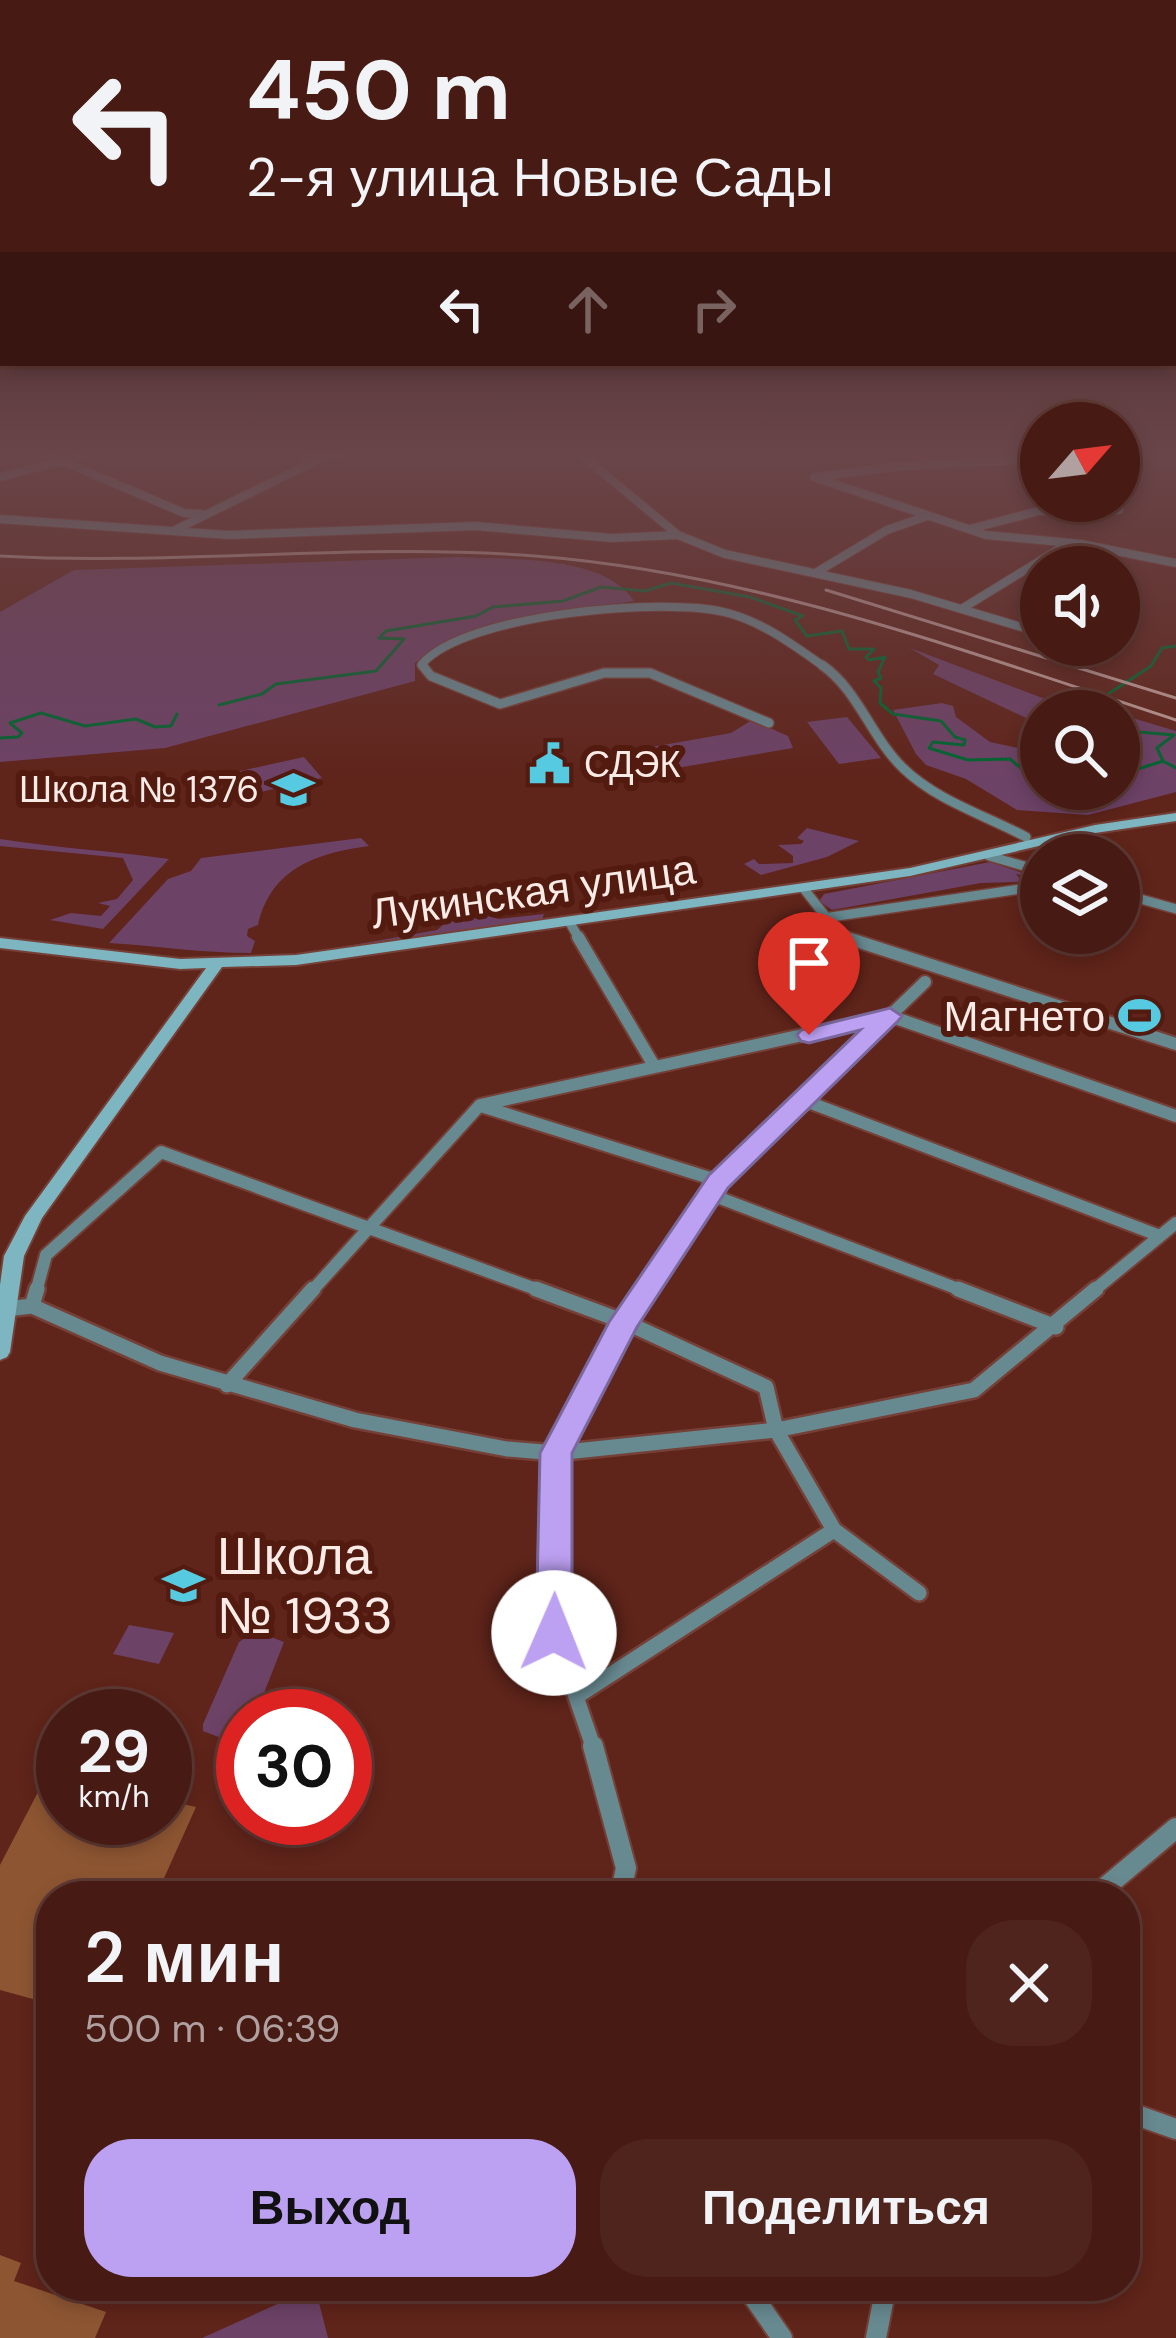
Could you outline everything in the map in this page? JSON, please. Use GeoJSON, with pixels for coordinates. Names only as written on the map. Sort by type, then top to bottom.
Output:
{"type":"FeatureCollection","features":[{"type":"Feature","properties":{"kind":"main road","name":"Лукинская улица"},"geometry":{"type":"LineString","coordinates":[[1072,834],[1176,817]]}},
{"type":"Feature","properties":{"kind":"main road","name":"Лукинская улица"},"geometry":{"type":"LineString","coordinates":[[0,943],[98,958],[216,965],[296,960],[803,889],[988,856],[1020,844]]}},
{"type":"Feature","properties":{"kind":"main road"},"geometry":{"type":"LineString","coordinates":[[0,1352],[14,1256],[34,1216],[216,965]]}},
{"type":"Feature","properties":{"kind":"street"},"geometry":{"type":"LineString","coordinates":[[774,565],[963,608],[1020,626]]}},
{"type":"Feature","properties":{"kind":"street"},"geometry":{"type":"LineString","coordinates":[[816,573],[829,565]]}},
{"type":"Feature","properties":{"kind":"street"},"geometry":{"type":"LineString","coordinates":[[963,608],[1033,565]]}},
{"type":"Feature","properties":{"kind":"street"},"geometry":{"type":"LineString","coordinates":[[769,723],[650,673],[604,673],[500,704],[431,676],[422,664],[432,652],[493,630],[596,610],[705,604],[750,616],[842,680],[851,701],[910,775],[1020,842]]}},
{"type":"Feature","properties":{"kind":"street"},"geometry":{"type":"LineString","coordinates":[[988,856],[1020,864]]}},
{"type":"Feature","properties":{"kind":"street"},"geometry":{"type":"LineString","coordinates":[[803,889],[841,936],[1176,1044]]}},
{"type":"Feature","properties":{"kind":"street"},"geometry":{"type":"LineString","coordinates":[[824,918],[1020,889]]}},
{"type":"Feature","properties":{"kind":"street"},"geometry":{"type":"LineString","coordinates":[[1140,899],[1176,909]]}},
{"type":"Feature","properties":{"kind":"street"},"geometry":{"type":"LineString","coordinates":[[570,923],[653,1064]]}},
{"type":"Feature","properties":{"kind":"street"},"geometry":{"type":"LineString","coordinates":[[623,1881],[626,1868],[579,1695],[554,1633],[556,1453],[625,1322],[715,1188],[925,982]]}},
{"type":"Feature","properties":{"kind":"street"},"geometry":{"type":"LineString","coordinates":[[227,1385],[373,1229],[480,1105],[890,1016],[1176,1116]]}},
{"type":"Feature","properties":{"kind":"street"},"geometry":{"type":"LineString","coordinates":[[803,1100],[1160,1236]]}},
{"type":"Feature","properties":{"kind":"street"},"geometry":{"type":"LineString","coordinates":[[480,1105],[715,1188],[1056,1327]]}},
{"type":"Feature","properties":{"kind":"street"},"geometry":{"type":"LineString","coordinates":[[32,1306],[46,1255],[160,1152],[625,1322],[766,1387],[776,1430],[834,1530],[920,1593]]}},
{"type":"Feature","properties":{"kind":"street"},"geometry":{"type":"LineString","coordinates":[[6,1309],[32,1306],[160,1363],[355,1420],[507,1449],[556,1453],[776,1430],[974,1390],[1056,1327],[1176,1223]]}},
{"type":"Feature","properties":{"kind":"street"},"geometry":{"type":"LineString","coordinates":[[579,1695],[834,1530]]}},
{"type":"Feature","properties":{"kind":"street"},"geometry":{"type":"LineString","coordinates":[[1113,1881],[1176,1828]]}},
{"type":"Feature","properties":{"kind":"street"},"geometry":{"type":"LineString","coordinates":[[1140,2116],[1176,2129]]}},
{"type":"Feature","properties":{"kind":"street"},"geometry":{"type":"LineString","coordinates":[[756,2301],[782,2338]]}},
{"type":"Feature","properties":{"kind":"street"},"geometry":{"type":"LineString","coordinates":[[876,2338],[883,2301]]}},
{"type":"Feature","properties":{"kind":"shaded area"},"geometry":{"type":"Polygon","coordinates":[[[569,565],[601,575],[634,601],[491,625],[438,646],[415,663],[415,681],[165,748],[0,762],[0,612],[74,570],[569,565]]]}},
{"type":"Feature","properties":{"kind":"shaded area"},"geometry":{"type":"Polygon","coordinates":[[[910,648],[1021,690],[1020,715],[933,674],[939,665],[910,648]]]}},
{"type":"Feature","properties":{"kind":"shaded area"},"geometry":{"type":"Polygon","coordinates":[[[942,703],[953,706],[956,717],[990,742],[1020,748],[1020,810],[1107,810],[1088,815],[1017,810],[966,779],[926,765],[893,710],[942,703]]]}},
{"type":"Feature","properties":{"kind":"shaded area"},"geometry":{"type":"Polygon","coordinates":[[[847,717],[881,758],[839,764],[807,722],[847,717]]]}},
{"type":"Feature","properties":{"kind":"shaded area"},"geometry":{"type":"Polygon","coordinates":[[[752,720],[788,736],[793,748],[648,773],[629,751],[731,733],[752,720]]]}},
{"type":"Feature","properties":{"kind":"shaded area"},"geometry":{"type":"Polygon","coordinates":[[[1140,720],[1176,731],[1176,792],[1140,801],[1140,720]]]}},
{"type":"Feature","properties":{"kind":"shaded area"},"geometry":{"type":"Polygon","coordinates":[[[304,757],[322,778],[238,797],[222,775],[304,757]]]}},
{"type":"Feature","properties":{"kind":"shaded area"},"geometry":{"type":"Polygon","coordinates":[[[807,828],[859,841],[827,857],[761,875],[744,864],[754,859],[759,864],[793,863],[793,856],[778,845],[801,844],[804,841],[797,838],[807,828]]]}},
{"type":"Feature","properties":{"kind":"shaded area"},"geometry":{"type":"Polygon","coordinates":[[[361,838],[369,846],[314,859],[285,877],[264,906],[258,925],[248,929],[247,936],[255,941],[251,953],[109,943],[168,879],[191,871],[201,858],[361,838]]]}},
{"type":"Feature","properties":{"kind":"shaded area"},"geometry":{"type":"Polygon","coordinates":[[[0,839],[169,859],[103,929],[50,920],[71,913],[101,916],[110,906],[98,903],[117,899],[133,880],[123,858],[0,846],[0,839]]]}},
{"type":"Feature","properties":{"kind":"shaded area"},"geometry":{"type":"Polygon","coordinates":[[[990,862],[1020,872],[1016,874],[1020,882],[981,883],[832,910],[819,901],[824,894],[990,862]]]}},
{"type":"Feature","properties":{"kind":"shaded area"},"geometry":{"type":"Polygon","coordinates":[[[462,908],[499,919],[544,914],[542,920],[320,951],[437,930],[462,908]]]}},
{"type":"Feature","properties":{"kind":"shaded area"},"geometry":{"type":"Polygon","coordinates":[[[129,1625],[174,1633],[159,1664],[113,1654],[129,1625]]]}},
{"type":"Feature","properties":{"kind":"shaded area"},"geometry":{"type":"Polygon","coordinates":[[[255,1631],[284,1642],[266,1689],[218,1689],[239,1642],[255,1631]]]}},
{"type":"Feature","properties":{"kind":"shaded area"},"geometry":{"type":"Polygon","coordinates":[[[216,1694],[216,1736],[203,1731],[216,1694]]]}},
{"type":"Feature","properties":{"kind":"shaded area"},"geometry":{"type":"Polygon","coordinates":[[[284,2301],[319,2301],[328,2338],[202,2338],[284,2301]]]}},
{"type":"Feature","properties":{"kind":"building"},"geometry":{"type":"Polygon","coordinates":[[[36,1796],[36,1845],[179,1845],[163,1881],[36,1881],[36,2000],[0,1990],[0,1865],[36,1796]]]}},
{"type":"Feature","properties":{"kind":"building"},"geometry":{"type":"Polygon","coordinates":[[[0,2255],[21,2263],[14,2281],[36,2288],[36,2301],[73,2301],[106,2312],[95,2338],[0,2338],[0,2255]]]}},
{"type":"Feature","properties":{"kind":"waterway"},"geometry":{"type":"LineString","coordinates":[[219,705],[262,694],[276,684],[376,671],[404,639],[379,638],[386,631],[476,616],[493,607],[563,601],[601,587],[645,591],[671,583],[750,597],[803,616],[795,620],[807,636],[842,631],[849,649],[874,649],[866,657],[869,660],[885,657],[878,672],[881,678],[874,681],[881,688],[880,703],[893,714],[941,721],[955,737],[965,740],[964,745],[933,742],[929,748],[968,760],[1010,759],[1020,767]]}},
{"type":"Feature","properties":{"kind":"waterway"},"geometry":{"type":"LineString","coordinates":[[1114,690],[1151,666],[1162,648],[1176,646]]}},
{"type":"Feature","properties":{"kind":"waterway"},"geometry":{"type":"LineString","coordinates":[[0,738],[18,737],[22,733],[10,723],[41,713],[85,726],[136,719],[155,727],[171,726],[177,714]]}},
{"type":"Feature","properties":{"kind":"waterway"},"geometry":{"type":"LineString","coordinates":[[1140,732],[1174,735],[1157,748],[1163,761]]}},
{"type":"Feature","properties":{"kind":"waterway"},"geometry":{"type":"LineString","coordinates":[[1140,768],[1163,761]]}},
{"type":"Feature","properties":{"kind":"waterway"},"geometry":{"type":"LineString","coordinates":[[1163,761],[1176,768]]}},
{"type":"Feature","properties":{"kind":"railway"},"geometry":{"type":"LineString","coordinates":[[618,565],[780,597],[860,619],[1176,720]]}},
{"type":"Feature","properties":{"kind":"railway"},"geometry":{"type":"LineString","coordinates":[[826,590],[1176,698]]}},
{"type":"Feature","properties":{"kind":"place","name":"СДЭК"},"geometry":{"type":"Point","coordinates":[550,764]}},
{"type":"Feature","properties":{"kind":"place","name":"Школа № 1376"},"geometry":{"type":"Point","coordinates":[293,789]}},
{"type":"Feature","properties":{"kind":"place","name":"Магнето"},"geometry":{"type":"Point","coordinates":[1139,1016]}},
{"type":"Feature","properties":{"kind":"place","name":"Школа № 1933"},"geometry":{"type":"Point","coordinates":[183,1585]}},
{"type":"Feature","properties":{"kind":"route"},"geometry":{"type":"LineString","coordinates":[[554,1633],[556,1453],[625,1322],[718,1181],[890,1016],[809,1035]]}}]}
